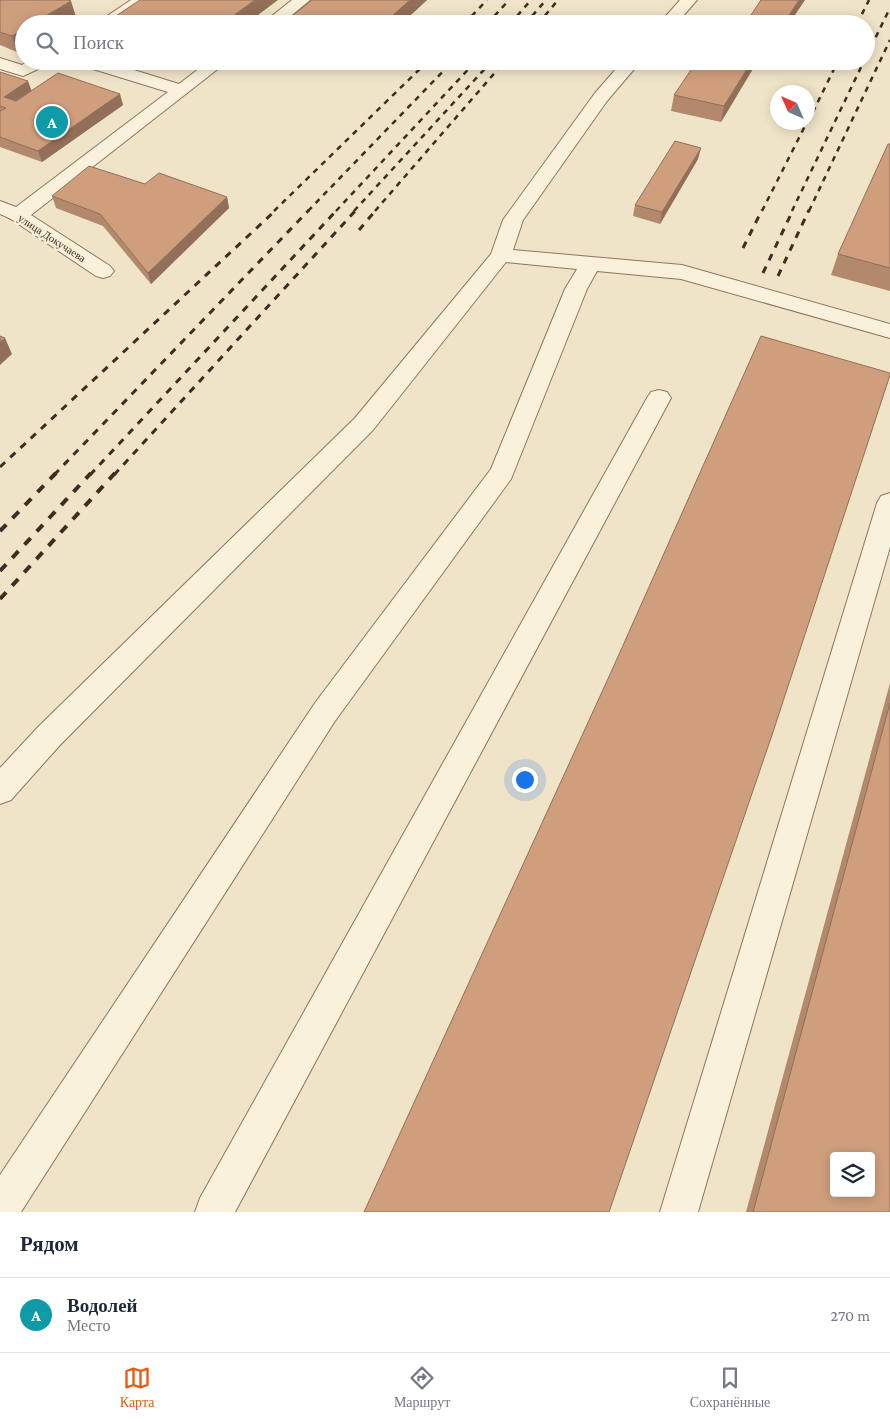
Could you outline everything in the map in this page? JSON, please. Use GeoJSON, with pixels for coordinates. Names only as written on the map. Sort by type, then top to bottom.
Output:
{"type":"FeatureCollection","features":[{"type":"Feature","properties":{"kind":"lane"},"geometry":{"type":"LineString","coordinates":[[118,15],[142,0]]}},
{"type":"Feature","properties":{"kind":"lane"},"geometry":{"type":"LineString","coordinates":[[282,15],[302,0]]}},
{"type":"Feature","properties":{"kind":"lane"},"geometry":{"type":"LineString","coordinates":[[675,15],[689,0]]}},
{"type":"Feature","properties":{"kind":"lane"},"geometry":{"type":"LineString","coordinates":[[0,64],[15,69]]}},
{"type":"Feature","properties":{"kind":"lane"},"geometry":{"type":"LineString","coordinates":[[115,70],[181,90]]}},
{"type":"Feature","properties":{"kind":"lane"},"geometry":{"type":"LineString","coordinates":[[9,211],[208,70]]}},
{"type":"Feature","properties":{"kind":"lane"},"geometry":{"type":"LineString","coordinates":[[0,790],[49,736],[364,424],[501,255],[513,220],[601,97],[625,70]]}},
{"type":"Feature","properties":{"kind":"lane","name":"улица Докучаева"},"geometry":{"type":"LineString","coordinates":[[9,211],[103,271]]}},
{"type":"Feature","properties":{"kind":"lane"},"geometry":{"type":"LineString","coordinates":[[501,255],[682,272],[890,331]]}},
{"type":"Feature","properties":{"kind":"lane"},"geometry":{"type":"LineString","coordinates":[[0,1209],[325,712],[502,473],[576,289],[590,264]]}},
{"type":"Feature","properties":{"kind":"lane"},"geometry":{"type":"LineString","coordinates":[[214,1212],[659,398]]}},
{"type":"Feature","properties":{"kind":"lane"},"geometry":{"type":"LineString","coordinates":[[679,1212],[890,503]]}},
{"type":"Feature","properties":{"kind":"building"},"geometry":{"type":"Polygon","coordinates":[[[0,0],[71,1],[47,15],[15,15],[15,34],[12,36],[0,32],[0,0]]]}},
{"type":"Feature","properties":{"kind":"building"},"geometry":{"type":"Polygon","coordinates":[[[140,0],[255,0],[234,15],[118,15],[140,0]]]}},
{"type":"Feature","properties":{"kind":"building"},"geometry":{"type":"Polygon","coordinates":[[[312,0],[410,0],[393,15],[293,15],[312,0]]]}},
{"type":"Feature","properties":{"kind":"building"},"geometry":{"type":"Polygon","coordinates":[[[761,0],[799,0],[789,15],[751,15],[761,0]]]}},
{"type":"Feature","properties":{"kind":"building"},"geometry":{"type":"Polygon","coordinates":[[[691,70],[746,70],[724,106],[674,95],[691,70]]]}},
{"type":"Feature","properties":{"kind":"building"},"geometry":{"type":"Polygon","coordinates":[[[0,72],[28,81],[4,97],[16,101],[58,73],[120,94],[38,151],[0,137],[0,111],[6,108],[0,106],[0,72]]]}},
{"type":"Feature","properties":{"kind":"building"},"geometry":{"type":"Polygon","coordinates":[[[675,141],[701,148],[662,212],[635,205],[675,141]]]}},
{"type":"Feature","properties":{"kind":"building"},"geometry":{"type":"Polygon","coordinates":[[[888,144],[890,144],[890,268],[838,254],[888,144]]]}},
{"type":"Feature","properties":{"kind":"building"},"geometry":{"type":"Polygon","coordinates":[[[89,166],[145,184],[159,173],[227,197],[148,273],[100,214],[52,196],[89,166]]]}},
{"type":"Feature","properties":{"kind":"building"},"geometry":{"type":"Polygon","coordinates":[[[761,336],[890,373],[890,375],[773,732],[609,1212],[364,1212],[612,670],[761,336]]]}},
{"type":"Feature","properties":{"kind":"building"},"geometry":{"type":"Polygon","coordinates":[[[890,703],[890,1212],[753,1212],[890,703]]]}},
{"type":"Feature","properties":{"kind":"railway"},"geometry":{"type":"LineString","coordinates":[[473,15],[487,0]]}},
{"type":"Feature","properties":{"kind":"railway"},"geometry":{"type":"LineString","coordinates":[[495,15],[509,0]]}},
{"type":"Feature","properties":{"kind":"railway"},"geometry":{"type":"LineString","coordinates":[[518,15],[531,0]]}},
{"type":"Feature","properties":{"kind":"railway"},"geometry":{"type":"LineString","coordinates":[[533,15],[546,0]]}},
{"type":"Feature","properties":{"kind":"railway"},"geometry":{"type":"LineString","coordinates":[[546,15],[558,0]]}},
{"type":"Feature","properties":{"kind":"railway"},"geometry":{"type":"LineString","coordinates":[[862,15],[869,0]]}},
{"type":"Feature","properties":{"kind":"railway"},"geometry":{"type":"LineString","coordinates":[[875,39],[890,8]]}},
{"type":"Feature","properties":{"kind":"railway"},"geometry":{"type":"LineString","coordinates":[[809,211],[890,40]]}},
{"type":"Feature","properties":{"kind":"railway"},"geometry":{"type":"LineString","coordinates":[[274,211],[419,70]]}},
{"type":"Feature","properties":{"kind":"railway"},"geometry":{"type":"LineString","coordinates":[[308,211],[444,70]]}},
{"type":"Feature","properties":{"kind":"railway"},"geometry":{"type":"LineString","coordinates":[[336,211],[468,70]]}},
{"type":"Feature","properties":{"kind":"railway"},"geometry":{"type":"LineString","coordinates":[[354,211],[484,70]]}},
{"type":"Feature","properties":{"kind":"railway"},"geometry":{"type":"LineString","coordinates":[[375,211],[497,70]]}},
{"type":"Feature","properties":{"kind":"railway"},"geometry":{"type":"LineString","coordinates":[[815,108],[834,70]]}},
{"type":"Feature","properties":{"kind":"railway"},"geometry":{"type":"LineString","coordinates":[[792,211],[860,70]]}},
{"type":"Feature","properties":{"kind":"railway"},"geometry":{"type":"LineString","coordinates":[[762,211],[803,130]]}},
{"type":"Feature","properties":{"kind":"railway"},"geometry":{"type":"LineString","coordinates":[[0,467],[276,210]]}},
{"type":"Feature","properties":{"kind":"railway"},"geometry":{"type":"LineString","coordinates":[[54,475],[309,210]]}},
{"type":"Feature","properties":{"kind":"railway"},"geometry":{"type":"LineString","coordinates":[[90,475],[337,210]]}},
{"type":"Feature","properties":{"kind":"railway"},"geometry":{"type":"LineString","coordinates":[[114,475],[356,210]]}},
{"type":"Feature","properties":{"kind":"railway"},"geometry":{"type":"LineString","coordinates":[[359,230],[376,210]]}},
{"type":"Feature","properties":{"kind":"railway"},"geometry":{"type":"LineString","coordinates":[[743,248],[762,210]]}},
{"type":"Feature","properties":{"kind":"railway"},"geometry":{"type":"LineString","coordinates":[[763,273],[793,210]]}},
{"type":"Feature","properties":{"kind":"railway"},"geometry":{"type":"LineString","coordinates":[[778,276],[809,210]]}},
{"type":"Feature","properties":{"kind":"railway"},"geometry":{"type":"LineString","coordinates":[[0,531],[56,473]]}},
{"type":"Feature","properties":{"kind":"railway"},"geometry":{"type":"LineString","coordinates":[[0,571],[91,473]]}},
{"type":"Feature","properties":{"kind":"railway"},"geometry":{"type":"LineString","coordinates":[[0,599],[115,473]]}},
{"type":"Feature","properties":{"kind":"place","name":"Водолей"},"geometry":{"type":"Point","coordinates":[52,122]}}]}
